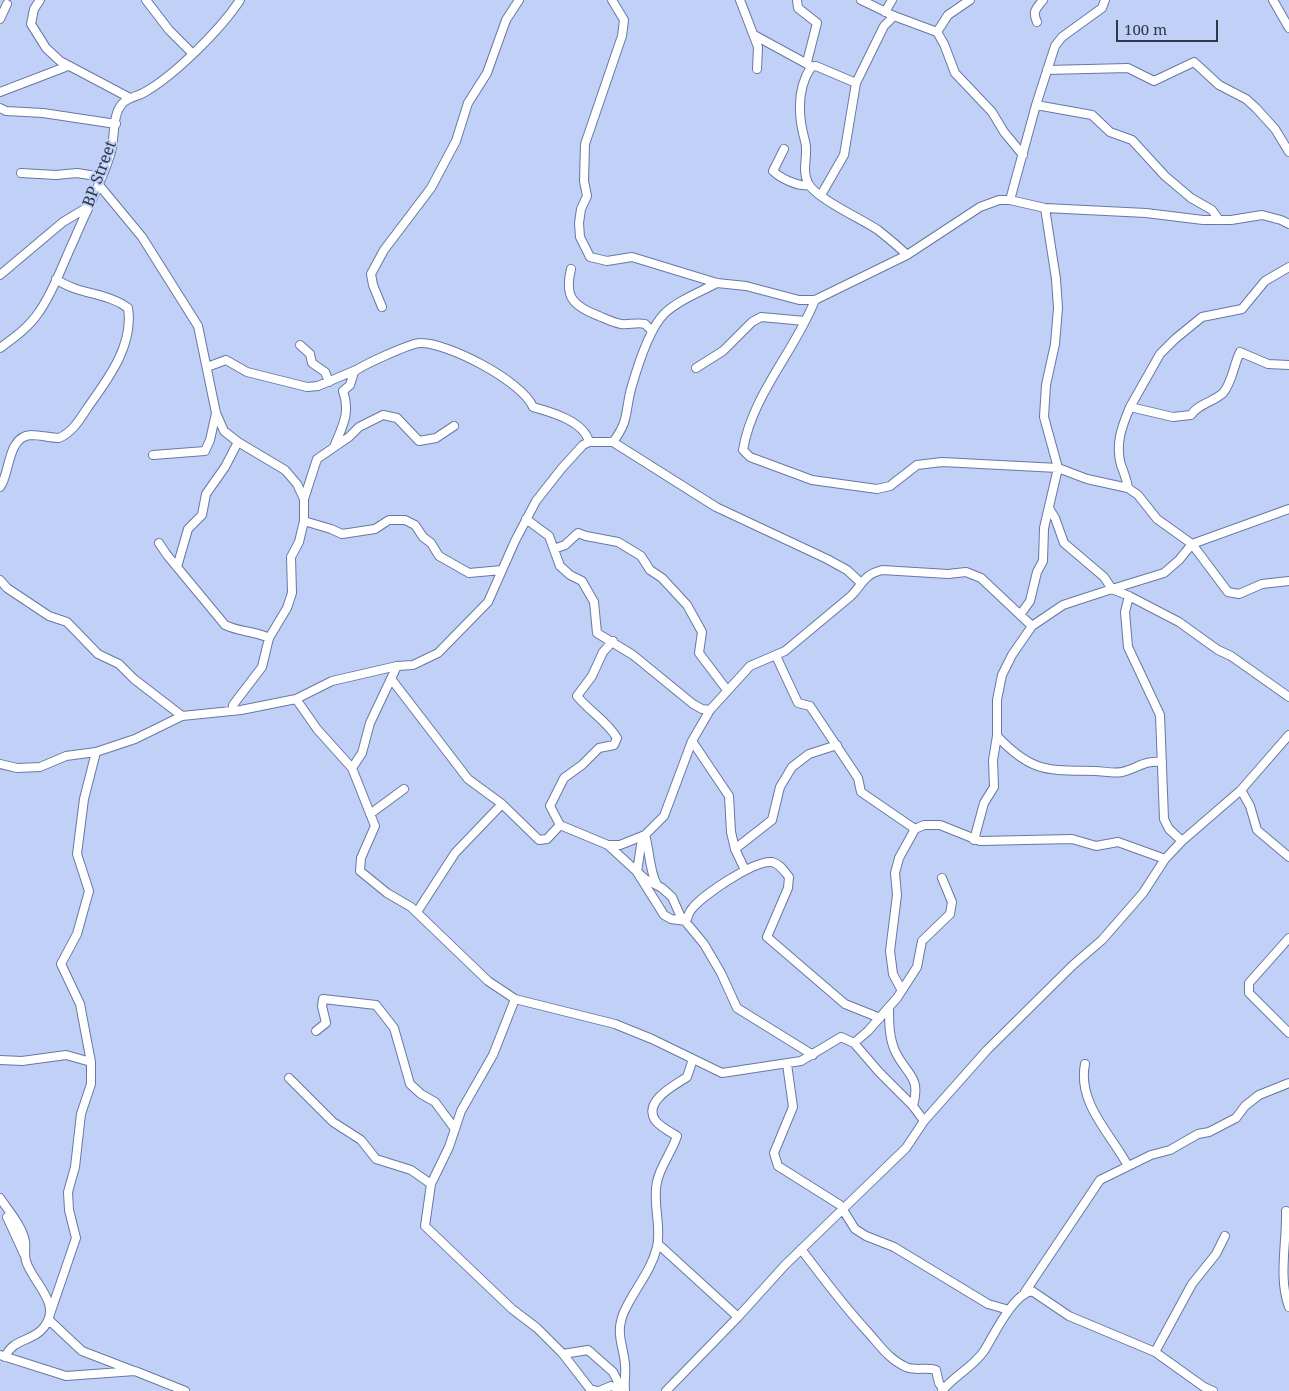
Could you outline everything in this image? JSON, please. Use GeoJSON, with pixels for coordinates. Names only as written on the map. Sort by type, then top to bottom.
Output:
{"type":"FeatureCollection","features":[{"type":"Feature","properties":{"kind":"street"},"geometry":{"type":"LineString","coordinates":[[40,0],[34,9],[31,24],[46,48],[68,66],[130,98]]}},
{"type":"Feature","properties":{"kind":"street"},"geometry":{"type":"LineString","coordinates":[[146,0],[169,30],[193,54]]}},
{"type":"Feature","properties":{"kind":"street","name":"BP Street"},"geometry":{"type":"LineString","coordinates":[[0,348],[26,328],[40,311],[56,279],[112,151],[117,114],[121,105],[130,98],[145,93],[193,54],[230,15],[240,0]]}},
{"type":"Feature","properties":{"kind":"street"},"geometry":{"type":"LineString","coordinates":[[382,307],[373,285],[371,274],[384,250],[431,188],[456,141],[468,103],[487,73],[506,20],[519,0]]}},
{"type":"Feature","properties":{"kind":"street"},"geometry":{"type":"LineString","coordinates":[[612,0],[624,20],[622,36],[585,144],[584,181],[587,192],[581,210],[580,237],[590,257],[596,260],[632,257],[717,283],[746,286],[800,300],[815,300],[907,255],[980,207],[999,200],[1010,200],[1045,208],[1146,213],[1219,220],[1262,215],[1289,224]]}},
{"type":"Feature","properties":{"kind":"street"},"geometry":{"type":"LineString","coordinates":[[740,0],[758,47],[757,69]]}},
{"type":"Feature","properties":{"kind":"street"},"geometry":{"type":"LineString","coordinates":[[797,0],[798,8],[817,23],[799,106],[800,128],[806,143],[804,173],[809,185],[821,195],[877,230],[907,255]]}},
{"type":"Feature","properties":{"kind":"street"},"geometry":{"type":"LineString","coordinates":[[861,0],[894,16],[937,32],[944,44],[955,73],[992,112],[1004,132],[1023,155]]}},
{"type":"Feature","properties":{"kind":"street"},"geometry":{"type":"LineString","coordinates":[[885,12],[892,0]]}},
{"type":"Feature","properties":{"kind":"street"},"geometry":{"type":"LineString","coordinates":[[937,32],[948,15],[970,0]]}},
{"type":"Feature","properties":{"kind":"street"},"geometry":{"type":"LineString","coordinates":[[1037,22],[1033,14],[1034,9],[1043,0]]}},
{"type":"Feature","properties":{"kind":"street"},"geometry":{"type":"LineString","coordinates":[[1010,200],[1055,46],[1062,37],[1102,8],[1105,0]]}},
{"type":"Feature","properties":{"kind":"street"},"geometry":{"type":"LineString","coordinates":[[1274,0],[1289,28]]}},
{"type":"Feature","properties":{"kind":"street"},"geometry":{"type":"LineString","coordinates":[[0,19],[7,4]]}},
{"type":"Feature","properties":{"kind":"street"},"geometry":{"type":"LineString","coordinates":[[821,195],[844,155],[856,83],[884,26],[894,16]]}},
{"type":"Feature","properties":{"kind":"street"},"geometry":{"type":"LineString","coordinates":[[754,35],[809,65],[821,66],[832,74],[856,83]]}},
{"type":"Feature","properties":{"kind":"street"},"geometry":{"type":"LineString","coordinates":[[1047,70],[1128,68],[1154,81],[1194,62],[1219,85],[1246,99],[1256,108],[1275,128],[1289,152]]}},
{"type":"Feature","properties":{"kind":"street"},"geometry":{"type":"LineString","coordinates":[[0,92],[68,66]]}},
{"type":"Feature","properties":{"kind":"street"},"geometry":{"type":"LineString","coordinates":[[1036,106],[1082,111],[1092,115],[1110,132],[1132,140],[1165,176],[1191,198],[1212,210],[1219,220]]}},
{"type":"Feature","properties":{"kind":"street"},"geometry":{"type":"LineString","coordinates":[[0,108],[6,111],[43,113],[116,124]]}},
{"type":"Feature","properties":{"kind":"street"},"geometry":{"type":"LineString","coordinates":[[784,149],[773,171],[777,175],[798,184],[809,185]]}},
{"type":"Feature","properties":{"kind":"street"},"geometry":{"type":"LineString","coordinates":[[21,173],[56,175],[77,173],[100,181],[142,237],[198,326],[216,414],[224,431],[238,442],[286,470],[297,484],[304,499]]}},
{"type":"Feature","properties":{"kind":"street"},"geometry":{"type":"LineString","coordinates":[[0,275],[63,222],[88,207]]}},
{"type":"Feature","properties":{"kind":"street"},"geometry":{"type":"LineString","coordinates":[[1020,616],[1027,607],[1037,572],[1043,561],[1044,528],[1058,468],[1044,416],[1046,385],[1055,344],[1058,308],[1056,279],[1045,208]]}},
{"type":"Feature","properties":{"kind":"street"},"geometry":{"type":"LineString","coordinates":[[1128,488],[1121,464],[1120,432],[1130,408],[1160,354],[1202,317],[1242,309],[1264,281],[1289,267]]}},
{"type":"Feature","properties":{"kind":"street"},"geometry":{"type":"LineString","coordinates":[[571,269],[567,284],[571,297],[577,305],[586,311],[622,324],[645,324],[652,331]]}},
{"type":"Feature","properties":{"kind":"street"},"geometry":{"type":"LineString","coordinates":[[0,487],[4,482],[10,453],[24,438],[30,435],[59,438],[74,427],[112,374],[127,337],[130,321],[128,308],[118,301],[65,286],[56,279]]}},
{"type":"Feature","properties":{"kind":"street"},"geometry":{"type":"LineString","coordinates":[[612,442],[626,423],[631,390],[652,331],[662,316],[670,309],[717,283]]}},
{"type":"Feature","properties":{"kind":"street"},"geometry":{"type":"LineString","coordinates":[[815,300],[760,401],[745,437],[743,450],[750,457],[812,480],[877,489],[890,486],[917,465],[942,462],[1058,468],[1087,479],[1128,488],[1138,495],[1157,519],[1192,544],[1228,592],[1233,594],[1262,584],[1289,581]]}},
{"type":"Feature","properties":{"kind":"street"},"geometry":{"type":"LineString","coordinates":[[696,368],[723,351],[752,322],[761,317],[805,321]]}},
{"type":"Feature","properties":{"kind":"street"},"geometry":{"type":"LineString","coordinates":[[207,366],[226,360],[247,372],[307,388],[329,382],[408,345],[431,343],[470,358],[488,369],[520,390],[529,399],[533,407],[556,414],[583,431],[589,442]]}},
{"type":"Feature","properties":{"kind":"street"},"geometry":{"type":"LineString","coordinates":[[300,345],[310,354],[312,364],[325,372],[329,382]]}},
{"type":"Feature","properties":{"kind":"street"},"geometry":{"type":"LineString","coordinates":[[1130,408],[1173,416],[1191,415],[1198,406],[1210,403],[1224,392],[1240,352],[1268,364],[1289,365]]}},
{"type":"Feature","properties":{"kind":"street"},"geometry":{"type":"LineString","coordinates":[[334,447],[346,418],[347,402],[343,390],[350,385],[356,370]]}},
{"type":"Feature","properties":{"kind":"street"},"geometry":{"type":"LineString","coordinates":[[153,455],[205,451],[210,440],[216,414]]}},
{"type":"Feature","properties":{"kind":"street"},"geometry":{"type":"LineString","coordinates":[[233,711],[233,705],[262,667],[269,638],[287,608],[292,593],[291,557],[300,542],[304,521],[304,499],[314,464],[359,427],[383,416],[397,418],[419,441],[436,438],[454,426]]}},
{"type":"Feature","properties":{"kind":"street"},"geometry":{"type":"LineString","coordinates":[[0,764],[17,768],[40,767],[66,756],[96,752],[135,739],[182,716],[233,711],[296,700],[332,681],[397,666],[412,665],[438,653],[488,602],[536,501],[583,445],[598,440],[612,442],[716,507],[828,559],[847,570],[860,582]]}},
{"type":"Feature","properties":{"kind":"street"},"geometry":{"type":"LineString","coordinates":[[177,567],[188,529],[202,515],[206,494],[225,467],[238,442]]}},
{"type":"Feature","properties":{"kind":"street"},"geometry":{"type":"LineString","coordinates":[[1049,508],[1056,518],[1064,543],[1104,577],[1112,589],[1178,622],[1289,697]]}},
{"type":"Feature","properties":{"kind":"street"},"geometry":{"type":"LineString","coordinates":[[974,840],[984,803],[994,787],[992,760],[997,736],[997,700],[1002,675],[1012,655],[1032,626],[1063,605],[1164,574],[1192,544],[1289,509]]}},
{"type":"Feature","properties":{"kind":"street"},"geometry":{"type":"LineString","coordinates":[[304,521],[342,534],[375,529],[389,520],[406,520],[414,525],[423,537],[431,543],[438,556],[469,573],[502,570]]}},
{"type":"Feature","properties":{"kind":"street"},"geometry":{"type":"LineString","coordinates":[[526,520],[549,536],[560,566],[570,575],[582,580],[594,602],[597,632],[633,655],[694,704],[702,709],[710,710]]}},
{"type":"Feature","properties":{"kind":"street"},"geometry":{"type":"LineString","coordinates":[[554,548],[565,545],[578,533],[618,542],[635,551],[650,570],[662,578],[687,605],[702,632],[699,653],[726,690]]}},
{"type":"Feature","properties":{"kind":"street"},"geometry":{"type":"LineString","coordinates":[[159,543],[225,625],[232,629],[259,634],[269,638]]}},
{"type":"Feature","properties":{"kind":"street"},"geometry":{"type":"LineString","coordinates":[[686,921],[671,919],[664,915],[637,872],[641,845],[646,835],[664,816],[692,741],[710,710],[726,690],[750,666],[785,651],[851,596],[860,582],[874,572],[882,570],[948,574],[966,572],[981,578],[992,586],[1032,626]]}},
{"type":"Feature","properties":{"kind":"street"},"geometry":{"type":"LineString","coordinates":[[0,580],[7,588],[49,616],[67,622],[98,654],[119,664],[134,679],[167,702],[182,716]]}},
{"type":"Feature","properties":{"kind":"street"},"geometry":{"type":"LineString","coordinates":[[1129,596],[1125,612],[1128,648],[1160,715],[1164,819],[1170,829],[1182,841]]}},
{"type":"Feature","properties":{"kind":"street"},"geometry":{"type":"LineString","coordinates":[[612,641],[603,652],[592,676],[577,696],[586,707],[612,730],[616,738],[614,745],[600,748],[582,765],[564,778],[550,806],[560,825],[608,845],[637,872],[672,897],[680,914],[704,944],[721,973],[737,1008],[814,1055]]}},
{"type":"Feature","properties":{"kind":"street"},"geometry":{"type":"LineString","coordinates":[[776,656],[798,704],[810,706],[858,778],[865,796],[889,810],[915,829]]}},
{"type":"Feature","properties":{"kind":"street"},"geometry":{"type":"LineString","coordinates":[[352,768],[362,753],[370,724],[397,666]]}},
{"type":"Feature","properties":{"kind":"street"},"geometry":{"type":"LineString","coordinates":[[392,680],[468,779],[502,804],[539,840],[547,839],[560,825]]}},
{"type":"Feature","properties":{"kind":"street"},"geometry":{"type":"LineString","coordinates":[[296,700],[317,729],[352,768],[375,826],[361,858],[360,871],[387,893],[417,912],[488,981],[515,999],[616,1024],[722,1072],[787,1064],[814,1055],[841,1037],[854,1043],[879,1072],[913,1106],[924,1121]]}},
{"type":"Feature","properties":{"kind":"street"},"geometry":{"type":"LineString","coordinates":[[666,1391],[801,1249],[906,1148],[924,1121],[988,1050],[1118,924],[1143,893],[1164,859],[1241,790],[1289,735]]}},
{"type":"Feature","properties":{"kind":"street"},"geometry":{"type":"LineString","coordinates":[[997,736],[1014,754],[1025,762],[1061,772],[1120,772],[1135,768],[1149,760],[1162,762]]}},
{"type":"Feature","properties":{"kind":"street"},"geometry":{"type":"LineString","coordinates":[[692,741],[729,796],[731,832],[735,849],[745,870]]}},
{"type":"Feature","properties":{"kind":"street"},"geometry":{"type":"LineString","coordinates":[[735,849],[772,820],[780,787],[792,767],[809,754],[837,745]]}},
{"type":"Feature","properties":{"kind":"street"},"geometry":{"type":"LineString","coordinates":[[96,752],[84,799],[77,854],[89,891],[77,934],[61,964],[80,1004],[91,1062],[91,1084],[81,1114],[75,1167],[68,1192],[69,1210],[76,1238],[50,1317],[43,1329],[14,1343],[3,1356],[66,1376],[135,1371]]}},
{"type":"Feature","properties":{"kind":"street"},"geometry":{"type":"LineString","coordinates":[[370,814],[404,789]]}},
{"type":"Feature","properties":{"kind":"street"},"geometry":{"type":"LineString","coordinates":[[1241,790],[1250,806],[1257,830],[1289,857]]}},
{"type":"Feature","properties":{"kind":"street"},"geometry":{"type":"LineString","coordinates":[[417,912],[455,853],[502,804]]}},
{"type":"Feature","properties":{"kind":"street"},"geometry":{"type":"LineString","coordinates":[[901,990],[893,974],[890,951],[897,895],[895,873],[900,858],[915,829],[924,825],[940,824],[974,840],[1072,839],[1096,846],[1118,842],[1164,859]]}},
{"type":"Feature","properties":{"kind":"street"},"geometry":{"type":"LineString","coordinates":[[608,845],[620,845],[646,835]]}},
{"type":"Feature","properties":{"kind":"street"},"geometry":{"type":"LineString","coordinates":[[646,835],[651,856],[651,873],[657,885]]}},
{"type":"Feature","properties":{"kind":"street"},"geometry":{"type":"LineString","coordinates":[[686,921],[691,910],[726,881],[745,870],[768,862],[779,864],[788,878],[788,888],[768,931],[767,937],[770,942],[823,983],[844,1004],[880,1018]]}},
{"type":"Feature","properties":{"kind":"street"},"geometry":{"type":"LineString","coordinates":[[854,1043],[889,1007],[917,967],[925,937],[942,924],[950,914],[952,902],[942,878]]}},
{"type":"Feature","properties":{"kind":"street"},"geometry":{"type":"LineString","coordinates":[[1289,938],[1249,983],[1249,993],[1289,1033]]}},
{"type":"Feature","properties":{"kind":"street"},"geometry":{"type":"LineString","coordinates":[[316,1031],[326,1023],[322,1006],[323,999],[376,1005],[394,1028],[410,1084],[439,1106],[455,1129]]}},
{"type":"Feature","properties":{"kind":"street"},"geometry":{"type":"LineString","coordinates":[[515,999],[493,1055],[462,1112],[431,1184],[425,1226],[429,1232],[460,1258],[512,1309],[537,1328],[563,1354],[590,1389],[598,1391],[611,1386],[623,1390]]}},
{"type":"Feature","properties":{"kind":"street"},"geometry":{"type":"LineString","coordinates":[[889,1007],[888,1028],[896,1053],[917,1087],[913,1106]]}},
{"type":"Feature","properties":{"kind":"street"},"geometry":{"type":"LineString","coordinates":[[0,1060],[22,1061],[66,1055],[91,1062]]}},
{"type":"Feature","properties":{"kind":"street"},"geometry":{"type":"LineString","coordinates":[[623,1390],[625,1365],[618,1338],[620,1324],[624,1311],[648,1273],[658,1244],[655,1206],[656,1183],[677,1136],[655,1120],[652,1112],[654,1104],[670,1088],[687,1077],[693,1059]]}},
{"type":"Feature","properties":{"kind":"street"},"geometry":{"type":"LineString","coordinates":[[787,1064],[793,1107],[774,1153],[778,1166],[826,1195],[844,1209],[847,1220],[855,1229],[866,1236],[894,1247],[988,1304],[1009,1310]]}},
{"type":"Feature","properties":{"kind":"street"},"geometry":{"type":"LineString","coordinates":[[1085,1064],[1083,1077],[1089,1105],[1128,1166]]}},
{"type":"Feature","properties":{"kind":"street"},"geometry":{"type":"LineString","coordinates":[[289,1078],[333,1122],[361,1140],[376,1159],[400,1164],[431,1184]]}},
{"type":"Feature","properties":{"kind":"street"},"geometry":{"type":"LineString","coordinates":[[801,1249],[849,1313],[878,1346],[909,1368],[927,1367],[936,1370],[942,1390],[982,1353],[1009,1310],[1025,1292],[1100,1180],[1151,1155],[1170,1150],[1198,1134],[1209,1132],[1230,1122],[1259,1095],[1289,1083]]}},
{"type":"Feature","properties":{"kind":"street"},"geometry":{"type":"LineString","coordinates":[[0,1198],[22,1233],[25,1241],[26,1262],[49,1303],[50,1317],[82,1351],[185,1391]]}},
{"type":"Feature","properties":{"kind":"street"},"geometry":{"type":"LineString","coordinates":[[1286,1211],[1287,1237],[1283,1275],[1289,1307]]}},
{"type":"Feature","properties":{"kind":"street"},"geometry":{"type":"LineString","coordinates":[[1155,1352],[1192,1284],[1216,1254],[1225,1236]]}},
{"type":"Feature","properties":{"kind":"street"},"geometry":{"type":"LineString","coordinates":[[658,1244],[738,1317]]}},
{"type":"Feature","properties":{"kind":"street"},"geometry":{"type":"LineString","coordinates":[[1025,1292],[1036,1292],[1069,1316],[1155,1352],[1204,1387],[1213,1391]]}},
{"type":"Feature","properties":{"kind":"street"},"geometry":{"type":"LineString","coordinates":[[563,1354],[588,1350],[613,1372],[623,1390]]}}]}
